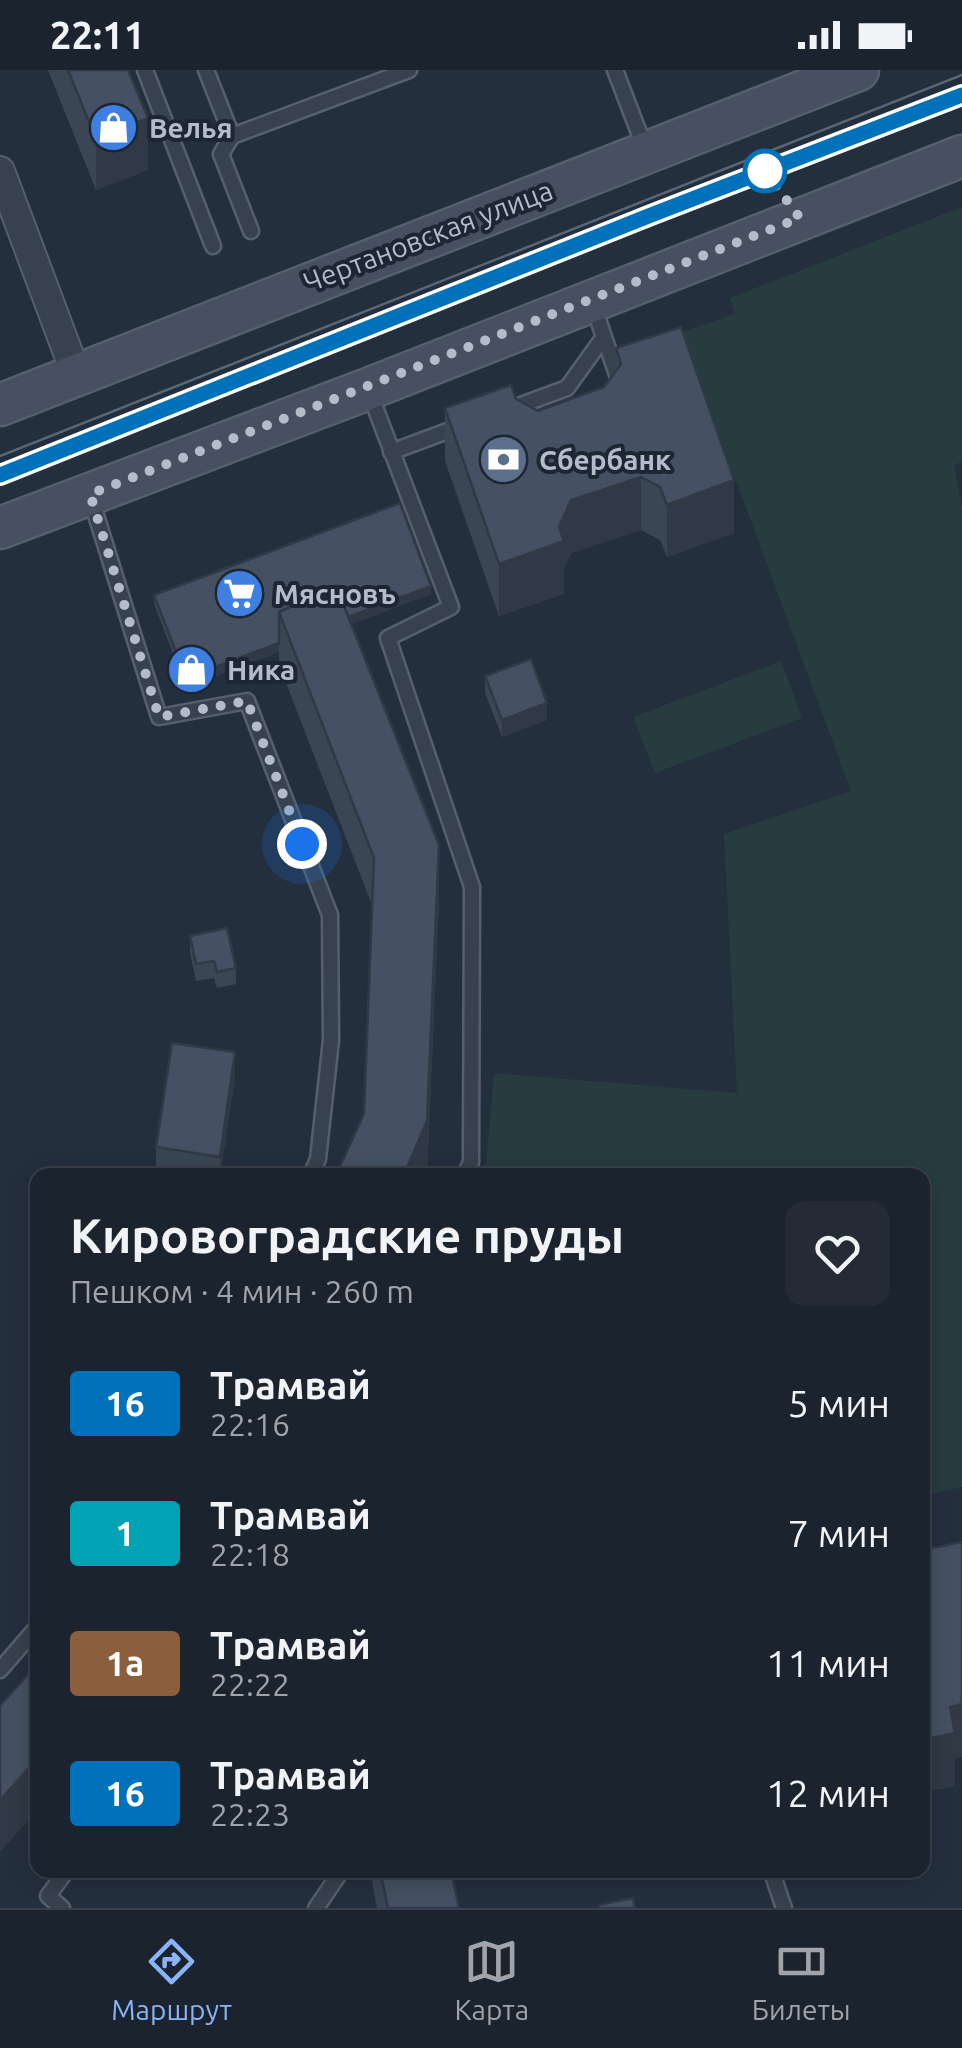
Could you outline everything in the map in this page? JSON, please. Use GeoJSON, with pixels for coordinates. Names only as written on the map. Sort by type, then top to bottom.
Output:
{"type":"FeatureCollection","features":[{"type":"Feature","properties":{"kind":"main road","name":"Чертановская улица"},"geometry":{"type":"LineString","coordinates":[[0,405],[858,70]]}},
{"type":"Feature","properties":{"kind":"main road"},"geometry":{"type":"LineString","coordinates":[[0,528],[962,156]]}},
{"type":"Feature","properties":{"kind":"street"},"geometry":{"type":"LineString","coordinates":[[0,171],[76,374]]}},
{"type":"Feature","properties":{"kind":"lane"},"geometry":{"type":"LineString","coordinates":[[145,70],[213,246]]}},
{"type":"Feature","properties":{"kind":"lane"},"geometry":{"type":"LineString","coordinates":[[206,70],[232,136]]}},
{"type":"Feature","properties":{"kind":"lane"},"geometry":{"type":"LineString","coordinates":[[251,232],[221,154],[232,136],[409,70]]}},
{"type":"Feature","properties":{"kind":"lane"},"geometry":{"type":"LineString","coordinates":[[615,70],[646,152]]}},
{"type":"Feature","properties":{"kind":"lane"},"geometry":{"type":"LineString","coordinates":[[591,300],[626,398]]}},
{"type":"Feature","properties":{"kind":"lane"},"geometry":{"type":"LineString","coordinates":[[494,414],[567,388],[603,338]]}},
{"type":"Feature","properties":{"kind":"lane"},"geometry":{"type":"LineString","coordinates":[[368,388],[451,607],[388,638],[472,887],[468,1168]]}},
{"type":"Feature","properties":{"kind":"lane"},"geometry":{"type":"LineString","coordinates":[[392,452],[476,421]]}},
{"type":"Feature","properties":{"kind":"lane"},"geometry":{"type":"LineString","coordinates":[[90,494],[159,717],[247,701],[330,915],[331,1040],[314,1168]]}},
{"type":"Feature","properties":{"kind":"lane"},"geometry":{"type":"LineString","coordinates":[[0,1670],[30,1635]]}},
{"type":"Feature","properties":{"kind":"lane"},"geometry":{"type":"LineString","coordinates":[[62,1878],[48,1896],[62,1908]]}},
{"type":"Feature","properties":{"kind":"lane"},"geometry":{"type":"LineString","coordinates":[[316,1908],[337,1878]]}},
{"type":"Feature","properties":{"kind":"lane"},"geometry":{"type":"LineString","coordinates":[[774,1878],[784,1908]]}},
{"type":"Feature","properties":{"kind":"green space"},"geometry":{"type":"Polygon","coordinates":[[[962,207],[962,461],[954,466],[962,507],[962,1487],[930,1494],[930,1168],[486,1168],[494,1073],[737,1093],[724,834],[851,791],[681,332],[735,314],[730,298],[962,207]]]}},
{"type":"Feature","properties":{"kind":"green space"},"geometry":{"type":"Polygon","coordinates":[[[781,661],[802,718],[655,773],[633,717],[781,661]]]}},
{"type":"Feature","properties":{"kind":"building"},"geometry":{"type":"Polygon","coordinates":[[[68,70],[128,70],[148,118],[96,139],[68,70]]]}},
{"type":"Feature","properties":{"kind":"building"},"geometry":{"type":"Polygon","coordinates":[[[681,327],[734,480],[667,505],[660,487],[641,477],[571,500],[559,527],[564,541],[499,564],[445,408],[511,385],[516,399],[538,411],[604,387],[621,364],[616,348],[681,327]]]}},
{"type":"Feature","properties":{"kind":"building"},"geometry":{"type":"Polygon","coordinates":[[[400,503],[431,586],[348,617],[336,586],[279,612],[279,643],[186,678],[154,595],[400,503]]]}},
{"type":"Feature","properties":{"kind":"building"},"geometry":{"type":"Polygon","coordinates":[[[336,586],[439,845],[427,1121],[407,1168],[339,1168],[364,1114],[374,858],[279,612],[336,586]]]}},
{"type":"Feature","properties":{"kind":"building"},"geometry":{"type":"Polygon","coordinates":[[[531,659],[547,703],[502,720],[485,676],[531,659]]]}},
{"type":"Feature","properties":{"kind":"building"},"geometry":{"type":"Polygon","coordinates":[[[227,928],[236,968],[217,972],[214,961],[196,964],[190,936],[227,928]]]}},
{"type":"Feature","properties":{"kind":"building"},"geometry":{"type":"Polygon","coordinates":[[[172,1043],[235,1052],[220,1157],[156,1147],[172,1043]]]}},
{"type":"Feature","properties":{"kind":"building"},"geometry":{"type":"Polygon","coordinates":[[[962,1542],[962,1704],[950,1707],[955,1733],[930,1738],[930,1548],[962,1542]]]}},
{"type":"Feature","properties":{"kind":"building"},"geometry":{"type":"Polygon","coordinates":[[[30,1672],[30,1767],[0,1800],[0,1706],[30,1672]]]}},
{"type":"Feature","properties":{"kind":"building"},"geometry":{"type":"Polygon","coordinates":[[[382,1878],[453,1878],[459,1908],[388,1908],[382,1878]]]}},
{"type":"Feature","properties":{"kind":"building"},"geometry":{"type":"Polygon","coordinates":[[[633,1898],[635,1908],[599,1905],[633,1898]]]}},
{"type":"Feature","properties":{"kind":"tram line"},"geometry":{"type":"LineString","coordinates":[[0,456],[962,75]]}},
{"type":"Feature","properties":{"kind":"tram line"},"geometry":{"type":"LineString","coordinates":[[0,475],[962,95]]}},
{"type":"Feature","properties":{"kind":"tram line","name":"16"},"geometry":{"type":"LineString","coordinates":[[0,475],[962,95]]}},
{"type":"Feature","properties":{"kind":"place","name":"Велья"},"geometry":{"type":"Point","coordinates":[114,128]}},
{"type":"Feature","properties":{"kind":"place","name":"Сбербанк"},"geometry":{"type":"Point","coordinates":[504,460]}},
{"type":"Feature","properties":{"kind":"place","name":"Мясновъ"},"geometry":{"type":"Point","coordinates":[239,594]}},
{"type":"Feature","properties":{"kind":"place","name":"Ника"},"geometry":{"type":"Point","coordinates":[192,670]}},
{"type":"Feature","properties":{"kind":"route"},"geometry":{"type":"LineString","coordinates":[[302,844],[247,701],[159,717],[90,494],[800,218],[765,171]]}}]}
